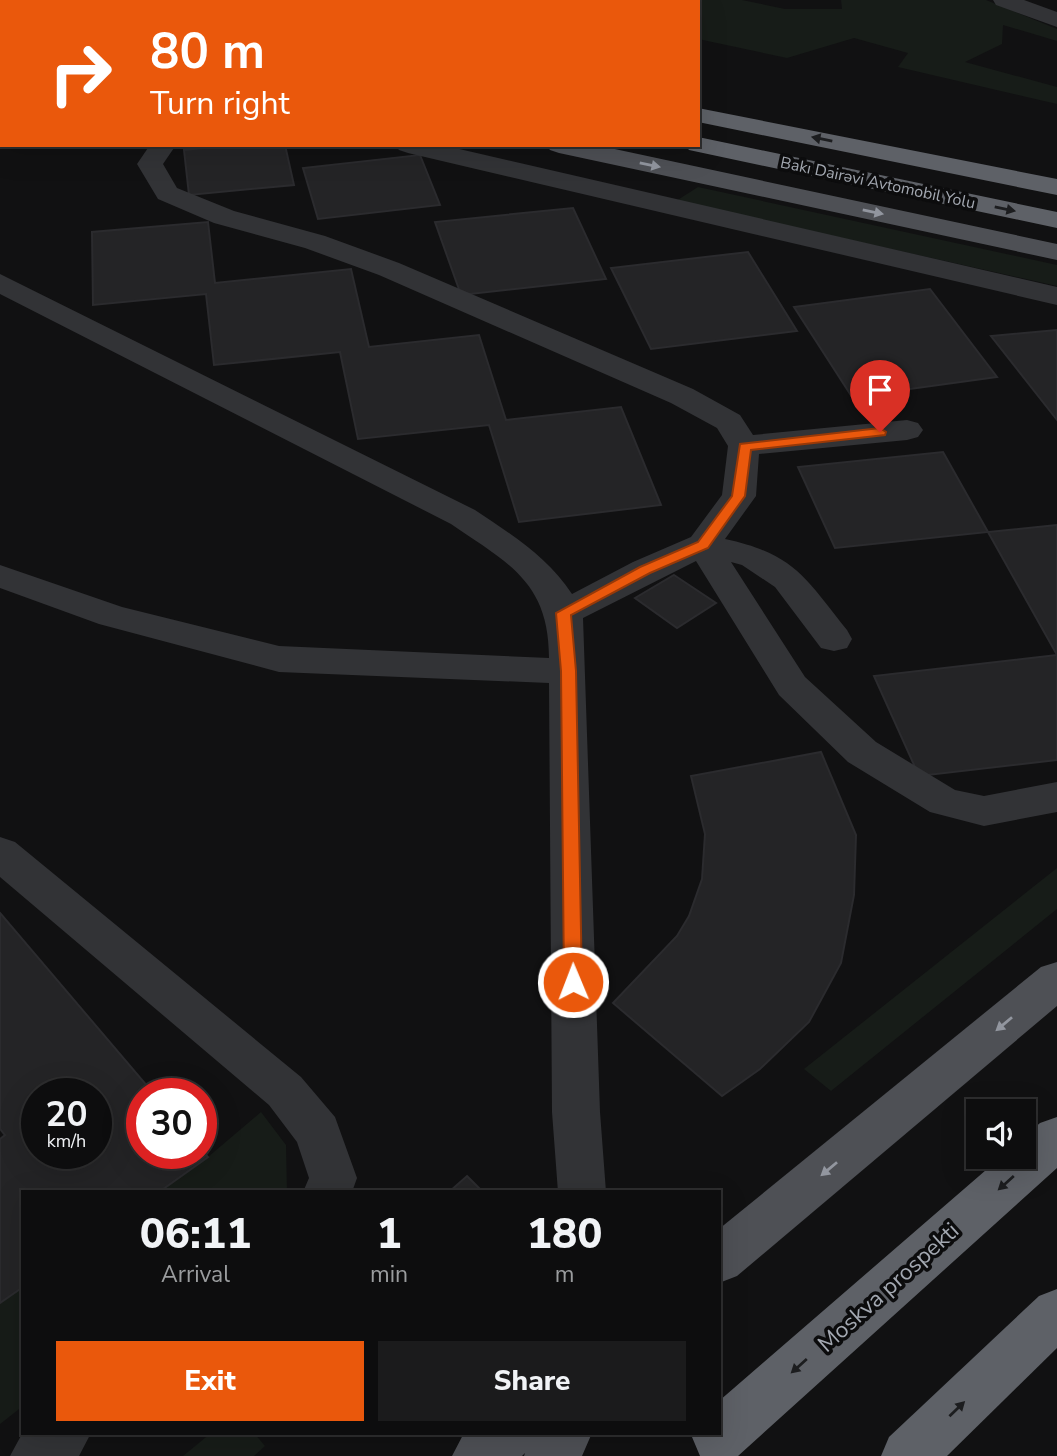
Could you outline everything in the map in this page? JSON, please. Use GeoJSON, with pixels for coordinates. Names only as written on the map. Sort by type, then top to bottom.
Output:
{"type":"FeatureCollection","features":[{"type":"Feature","properties":{"kind":"highway","name":"Bakı Dairəvi Avtomobil Yolu"},"geometry":{"type":"LineString","coordinates":[[700,115],[1057,187]]}},
{"type":"Feature","properties":{"kind":"highway","name":"Bakı Dairəvi Avtomobil Yolu"},"geometry":{"type":"LineString","coordinates":[[700,145],[1057,220]]}},
{"type":"Feature","properties":{"kind":"highway","name":"Moskva prospekti"},"geometry":{"type":"LineString","coordinates":[[719,1437],[1057,1138]]}},
{"type":"Feature","properties":{"kind":"highway"},"geometry":{"type":"LineString","coordinates":[[908,1456],[1057,1313]]}},
{"type":"Feature","properties":{"kind":"main road"},"geometry":{"type":"LineString","coordinates":[[568,147],[1057,253]]}},
{"type":"Feature","properties":{"kind":"main road"},"geometry":{"type":"LineString","coordinates":[[721,1258],[1057,980]]}},
{"type":"Feature","properties":{"kind":"main road"},"geometry":{"type":"LineString","coordinates":[[479,1456],[505,1435]]}},
{"type":"Feature","properties":{"kind":"main road"},"geometry":{"type":"LineString","coordinates":[[551,1456],[564,1435]]}},
{"type":"Feature","properties":{"kind":"street"},"geometry":{"type":"LineString","coordinates":[[1004,0],[1057,20]]}},
{"type":"Feature","properties":{"kind":"street"},"geometry":{"type":"LineString","coordinates":[[162,147],[150,164],[167,193],[224,217],[315,242],[388,268],[682,396],[729,422],[744,446],[738,496],[703,545],[645,570],[564,613]]}},
{"type":"Feature","properties":{"kind":"street"},"geometry":{"type":"LineString","coordinates":[[417,147],[1057,296]]}},
{"type":"Feature","properties":{"kind":"street"},"geometry":{"type":"LineString","coordinates":[[3,286],[463,517],[511,550],[539,576],[564,613],[568,671],[576,1112],[582,1190]]}},
{"type":"Feature","properties":{"kind":"street"},"geometry":{"type":"LineString","coordinates":[[744,446],[907,430]]}},
{"type":"Feature","properties":{"kind":"street"},"geometry":{"type":"LineString","coordinates":[[703,545],[753,555],[787,579],[834,639]]}},
{"type":"Feature","properties":{"kind":"street"},"geometry":{"type":"LineString","coordinates":[[703,545],[792,686],[862,752],[944,802],[984,811],[1057,797]]}},
{"type":"Feature","properties":{"kind":"street"},"geometry":{"type":"LineString","coordinates":[[0,576],[112,616],[279,659],[568,671]]}},
{"type":"Feature","properties":{"kind":"street"},"geometry":{"type":"LineString","coordinates":[[6,866],[285,1091],[317,1132],[333,1178],[328,1190]]}},
{"type":"Feature","properties":{"kind":"street"},"geometry":{"type":"LineString","coordinates":[[37,1456],[62,1435]]}},
{"type":"Feature","properties":{"kind":"shaded area"},"geometry":{"type":"Polygon","coordinates":[[[700,0],[742,0],[785,9],[842,9],[841,0],[986,0],[1057,29],[1057,41],[1003,25],[1002,44],[965,62],[1057,87],[1057,104],[898,67],[908,53],[854,38],[787,58],[700,39],[700,0]]]}},
{"type":"Feature","properties":{"kind":"shaded area"},"geometry":{"type":"Polygon","coordinates":[[[698,187],[1057,265],[1057,286],[676,201],[698,187]]]}},
{"type":"Feature","properties":{"kind":"shaded area"},"geometry":{"type":"Polygon","coordinates":[[[1057,868],[1057,909],[831,1091],[804,1069],[1057,868]]]}},
{"type":"Feature","properties":{"kind":"shaded area"},"geometry":{"type":"Polygon","coordinates":[[[261,1112],[286,1145],[287,1190],[162,1190],[191,1169],[217,1169],[217,1149],[261,1112]]]}},
{"type":"Feature","properties":{"kind":"shaded area"},"geometry":{"type":"Polygon","coordinates":[[[21,1288],[21,1408],[0,1424],[0,1303],[21,1288]]]}},
{"type":"Feature","properties":{"kind":"shaded area"},"geometry":{"type":"Polygon","coordinates":[[[209,1435],[256,1435],[265,1446],[254,1456],[183,1456],[209,1435]]]}},
{"type":"Feature","properties":{"kind":"building"},"geometry":{"type":"Polygon","coordinates":[[[285,147],[294,185],[189,195],[184,150],[285,147]]]}},
{"type":"Feature","properties":{"kind":"building"},"geometry":{"type":"Polygon","coordinates":[[[420,155],[440,205],[318,219],[303,168],[420,155]]]}},
{"type":"Feature","properties":{"kind":"building"},"geometry":{"type":"Polygon","coordinates":[[[573,208],[606,279],[461,295],[435,222],[573,208]]]}},
{"type":"Feature","properties":{"kind":"building"},"geometry":{"type":"Polygon","coordinates":[[[208,222],[215,283],[351,269],[369,347],[479,335],[506,420],[621,407],[661,505],[519,522],[489,425],[358,439],[340,352],[214,365],[206,294],[93,305],[92,232],[208,222]]]}},
{"type":"Feature","properties":{"kind":"building"},"geometry":{"type":"Polygon","coordinates":[[[748,252],[797,331],[651,349],[611,268],[748,252]]]}},
{"type":"Feature","properties":{"kind":"building"},"geometry":{"type":"Polygon","coordinates":[[[930,289],[997,377],[852,397],[794,307],[930,289]]]}},
{"type":"Feature","properties":{"kind":"building"},"geometry":{"type":"Polygon","coordinates":[[[1057,330],[1057,420],[991,336],[1057,330]]]}},
{"type":"Feature","properties":{"kind":"building"},"geometry":{"type":"Polygon","coordinates":[[[943,452],[988,532],[835,548],[798,467],[943,452]]]}},
{"type":"Feature","properties":{"kind":"building"},"geometry":{"type":"Polygon","coordinates":[[[1057,525],[1057,655],[988,532],[1057,525]]]}},
{"type":"Feature","properties":{"kind":"building"},"geometry":{"type":"Polygon","coordinates":[[[674,575],[716,603],[677,628],[635,598],[674,575]]]}},
{"type":"Feature","properties":{"kind":"building"},"geometry":{"type":"Polygon","coordinates":[[[1057,655],[1057,760],[919,776],[874,676],[1057,655]]]}},
{"type":"Feature","properties":{"kind":"building"},"geometry":{"type":"Polygon","coordinates":[[[821,752],[856,835],[854,895],[841,963],[809,1022],[760,1069],[722,1096],[613,1003],[677,936],[689,916],[702,879],[705,834],[691,776],[821,752]]]}},
{"type":"Feature","properties":{"kind":"building"},"geometry":{"type":"Polygon","coordinates":[[[0,913],[140,1078],[126,1078],[126,1169],[191,1169],[162,1190],[21,1190],[21,1288],[0,1303],[0,1139],[5,1135],[0,1129],[0,913]]]}},
{"type":"Feature","properties":{"kind":"building"},"geometry":{"type":"Polygon","coordinates":[[[467,1176],[481,1190],[451,1190],[467,1176]]]}},
{"type":"Feature","properties":{"kind":"route"},"geometry":{"type":"LineString","coordinates":[[573,982],[568,671],[564,613],[645,570],[703,545],[738,496],[744,446],[880,432]]}}]}
